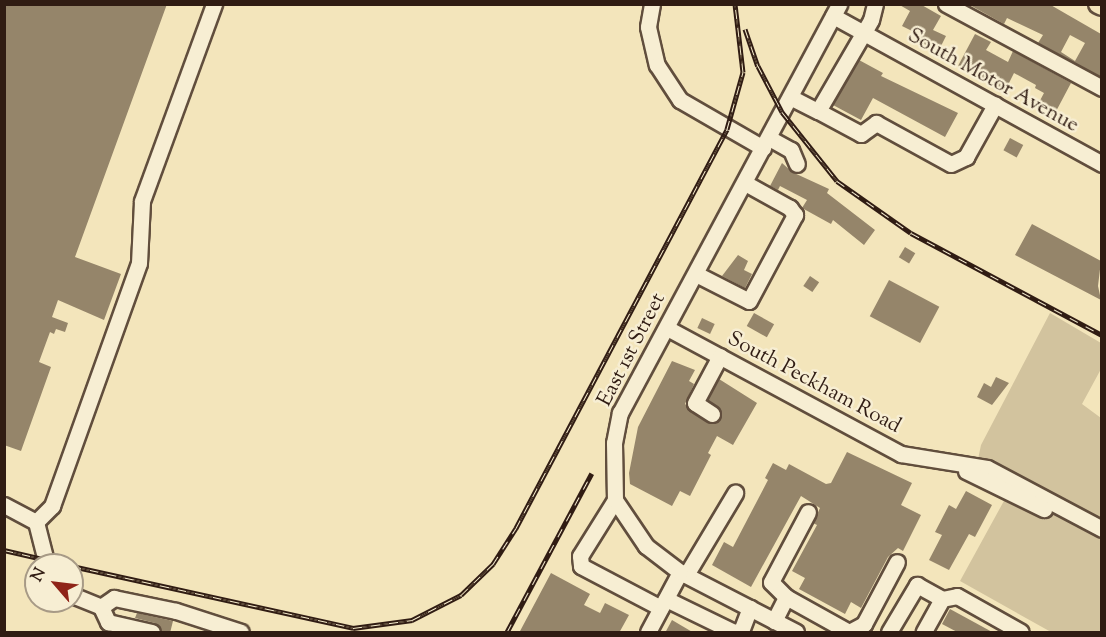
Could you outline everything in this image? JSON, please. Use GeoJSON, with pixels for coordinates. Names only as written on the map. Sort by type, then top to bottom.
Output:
{"type":"FeatureCollection","features":[{"type":"Feature","properties":{"kind":"street"},"geometry":{"type":"LineString","coordinates":[[36,522],[52,506],[139,262],[142,201],[214,4]]}},
{"type":"Feature","properties":{"kind":"street"},"geometry":{"type":"LineString","coordinates":[[652,4],[648,27],[657,65],[680,100],[766,143],[791,150],[797,164]]}},
{"type":"Feature","properties":{"kind":"street"},"geometry":{"type":"LineString","coordinates":[[818,111],[863,32],[875,4]]}},
{"type":"Feature","properties":{"kind":"street"},"geometry":{"type":"LineString","coordinates":[[946,4],[1101,88]]}},
{"type":"Feature","properties":{"kind":"street","name":"East 1st Street"},"geometry":{"type":"LineString","coordinates":[[615,500],[614,443],[620,413],[836,10]]}},
{"type":"Feature","properties":{"kind":"street","name":"South Motor Avenue"},"geometry":{"type":"LineString","coordinates":[[836,10],[863,32],[1100,161]]}},
{"type":"Feature","properties":{"kind":"street"},"geometry":{"type":"LineString","coordinates":[[790,97],[861,134],[876,123],[951,164],[966,157],[995,105]]}},
{"type":"Feature","properties":{"kind":"street"},"geometry":{"type":"LineString","coordinates":[[696,274],[749,301],[795,215],[790,208],[745,183]]}},
{"type":"Feature","properties":{"kind":"street","name":"South Peckham Road"},"geometry":{"type":"LineString","coordinates":[[667,328],[901,454],[946,464]]}},
{"type":"Feature","properties":{"kind":"street"},"geometry":{"type":"LineString","coordinates":[[712,414],[695,403],[720,356]]}},
{"type":"Feature","properties":{"kind":"street"},"geometry":{"type":"LineString","coordinates":[[946,464],[987,468],[1101,529]]}},
{"type":"Feature","properties":{"kind":"street"},"geometry":{"type":"LineString","coordinates":[[946,464],[981,477],[1101,540]]}},
{"type":"Feature","properties":{"kind":"street"},"geometry":{"type":"LineString","coordinates":[[648,633],[663,603],[735,493]]}},
{"type":"Feature","properties":{"kind":"street"},"geometry":{"type":"LineString","coordinates":[[750,608],[741,632],[734,632],[581,566],[580,556],[615,500],[646,546],[683,574],[750,608],[790,631]]}},
{"type":"Feature","properties":{"kind":"street"},"geometry":{"type":"LineString","coordinates":[[4,505],[36,522],[44,553]]}},
{"type":"Feature","properties":{"kind":"street"},"geometry":{"type":"LineString","coordinates":[[808,512],[771,582],[786,597],[849,632],[864,624],[897,562]]}},
{"type":"Feature","properties":{"kind":"street"},"geometry":{"type":"LineString","coordinates":[[889,633],[917,585],[942,599],[957,596],[1021,633]]}},
{"type":"Feature","properties":{"kind":"street"},"geometry":{"type":"LineString","coordinates":[[774,621],[786,597]]}},
{"type":"Feature","properties":{"kind":"street"},"geometry":{"type":"LineString","coordinates":[[101,607],[114,598],[176,611],[241,633]]}},
{"type":"Feature","properties":{"kind":"street"},"geometry":{"type":"LineString","coordinates":[[924,633],[942,599]]}},
{"type":"Feature","properties":{"kind":"street"},"geometry":{"type":"LineString","coordinates":[[84,601],[101,607],[108,622],[152,633]]}},
{"type":"Feature","properties":{"kind":"shaded area"},"geometry":{"type":"Polygon","coordinates":[[[1050,313],[1101,343],[1101,369],[1082,404],[1101,418],[1101,632],[1051,632],[960,581],[1005,499],[973,483],[981,445],[1050,313]]]}},
{"type":"Feature","properties":{"kind":"building"},"geometry":{"type":"Polygon","coordinates":[[[4,4],[167,4],[75,257],[121,274],[104,320],[58,300],[52,317],[68,323],[65,332],[56,329],[54,334],[50,332],[39,362],[51,367],[21,451],[4,445],[4,4]]]}},
{"type":"Feature","properties":{"kind":"building"},"geometry":{"type":"Polygon","coordinates":[[[898,4],[920,4],[941,16],[933,30],[946,36],[937,54],[918,39],[920,35],[902,26],[910,11],[898,4]]]}},
{"type":"Feature","properties":{"kind":"building"},"geometry":{"type":"Polygon","coordinates":[[[968,4],[1049,4],[1101,34],[1101,77],[1038,43],[1043,35],[1007,18],[1004,24],[968,4]],[[1070,35],[1061,52],[1075,61],[1085,43],[1070,35]]]}},
{"type":"Feature","properties":{"kind":"building"},"geometry":{"type":"Polygon","coordinates":[[[975,34],[991,42],[986,50],[1008,62],[1013,51],[1071,83],[1053,117],[1036,108],[1044,93],[1035,88],[1036,85],[1014,73],[1005,91],[958,66],[975,34]]]}},
{"type":"Feature","properties":{"kind":"building"},"geometry":{"type":"Polygon","coordinates":[[[859,60],[883,73],[881,76],[958,113],[945,137],[873,98],[861,120],[833,105],[859,60]]]}},
{"type":"Feature","properties":{"kind":"building"},"geometry":{"type":"Polygon","coordinates":[[[1010,138],[1023,145],[1017,157],[1003,150],[1010,138]]]}},
{"type":"Feature","properties":{"kind":"building"},"geometry":{"type":"Polygon","coordinates":[[[782,163],[792,172],[829,189],[827,193],[875,230],[864,245],[833,220],[831,224],[802,208],[807,200],[780,186],[778,190],[770,186],[782,163]]]}},
{"type":"Feature","properties":{"kind":"building"},"geometry":{"type":"Polygon","coordinates":[[[1032,224],[1101,261],[1098,286],[1101,300],[1015,255],[1032,224]]]}},
{"type":"Feature","properties":{"kind":"building"},"geometry":{"type":"Polygon","coordinates":[[[905,247],[915,253],[909,263],[899,257],[905,247]]]}},
{"type":"Feature","properties":{"kind":"building"},"geometry":{"type":"Polygon","coordinates":[[[738,255],[748,261],[744,270],[752,274],[745,288],[722,276],[738,255]]]}},
{"type":"Feature","properties":{"kind":"building"},"geometry":{"type":"Polygon","coordinates":[[[810,276],[819,282],[812,292],[803,286],[810,276]]]}},
{"type":"Feature","properties":{"kind":"building"},"geometry":{"type":"Polygon","coordinates":[[[889,280],[939,307],[920,343],[870,316],[889,280]]]}},
{"type":"Feature","properties":{"kind":"building"},"geometry":{"type":"Polygon","coordinates":[[[754,313],[774,324],[767,337],[747,326],[754,313]]]}},
{"type":"Feature","properties":{"kind":"building"},"geometry":{"type":"Polygon","coordinates":[[[702,318],[715,324],[710,334],[697,328],[702,318]]]}},
{"type":"Feature","properties":{"kind":"building"},"geometry":{"type":"Polygon","coordinates":[[[672,361],[695,370],[689,381],[694,384],[685,404],[707,422],[716,423],[722,415],[720,409],[708,400],[719,379],[757,403],[733,445],[717,436],[708,453],[711,455],[690,496],[680,491],[672,506],[630,484],[629,473],[638,427],[672,361]]]}},
{"type":"Feature","properties":{"kind":"building"},"geometry":{"type":"Polygon","coordinates":[[[996,377],[1009,383],[992,405],[977,397],[984,383],[991,387],[996,377]]]}},
{"type":"Feature","properties":{"kind":"building"},"geometry":{"type":"Polygon","coordinates":[[[847,452],[912,483],[901,505],[921,515],[903,551],[898,548],[888,557],[861,608],[851,602],[845,614],[799,589],[805,578],[792,571],[817,525],[813,523],[820,508],[801,496],[751,587],[712,565],[724,542],[733,547],[768,480],[765,478],[773,463],[786,470],[789,464],[826,484],[831,483],[847,452]]]}},
{"type":"Feature","properties":{"kind":"building"},"geometry":{"type":"Polygon","coordinates":[[[966,491],[992,505],[975,537],[969,534],[949,570],[929,560],[942,535],[935,532],[949,505],[956,509],[966,491]]]}},
{"type":"Feature","properties":{"kind":"building"},"geometry":{"type":"Polygon","coordinates":[[[551,573],[590,594],[584,605],[600,613],[605,603],[629,615],[619,633],[519,633],[551,573]]]}},
{"type":"Feature","properties":{"kind":"building"},"geometry":{"type":"Polygon","coordinates":[[[950,609],[994,633],[959,633],[942,624],[950,609]]]}},
{"type":"Feature","properties":{"kind":"building"},"geometry":{"type":"Polygon","coordinates":[[[137,613],[173,621],[170,633],[161,631],[155,623],[135,618],[137,613]]]}},
{"type":"Feature","properties":{"kind":"building"},"geometry":{"type":"Polygon","coordinates":[[[672,620],[694,633],[665,633],[672,620]]]}},
{"type":"Feature","properties":{"kind":"railway"},"geometry":{"type":"LineString","coordinates":[[84,569],[353,628],[412,620],[461,595],[493,564],[516,528],[727,129],[743,72],[735,4]]}},
{"type":"Feature","properties":{"kind":"railway"},"geometry":{"type":"LineString","coordinates":[[745,29],[758,66],[782,112],[837,181],[911,233],[1102,335]]}},
{"type":"Feature","properties":{"kind":"railway"},"geometry":{"type":"LineString","coordinates":[[507,632],[592,473]]}},
{"type":"Feature","properties":{"kind":"railway"},"geometry":{"type":"LineString","coordinates":[[4,550],[24,555]]}}]}
